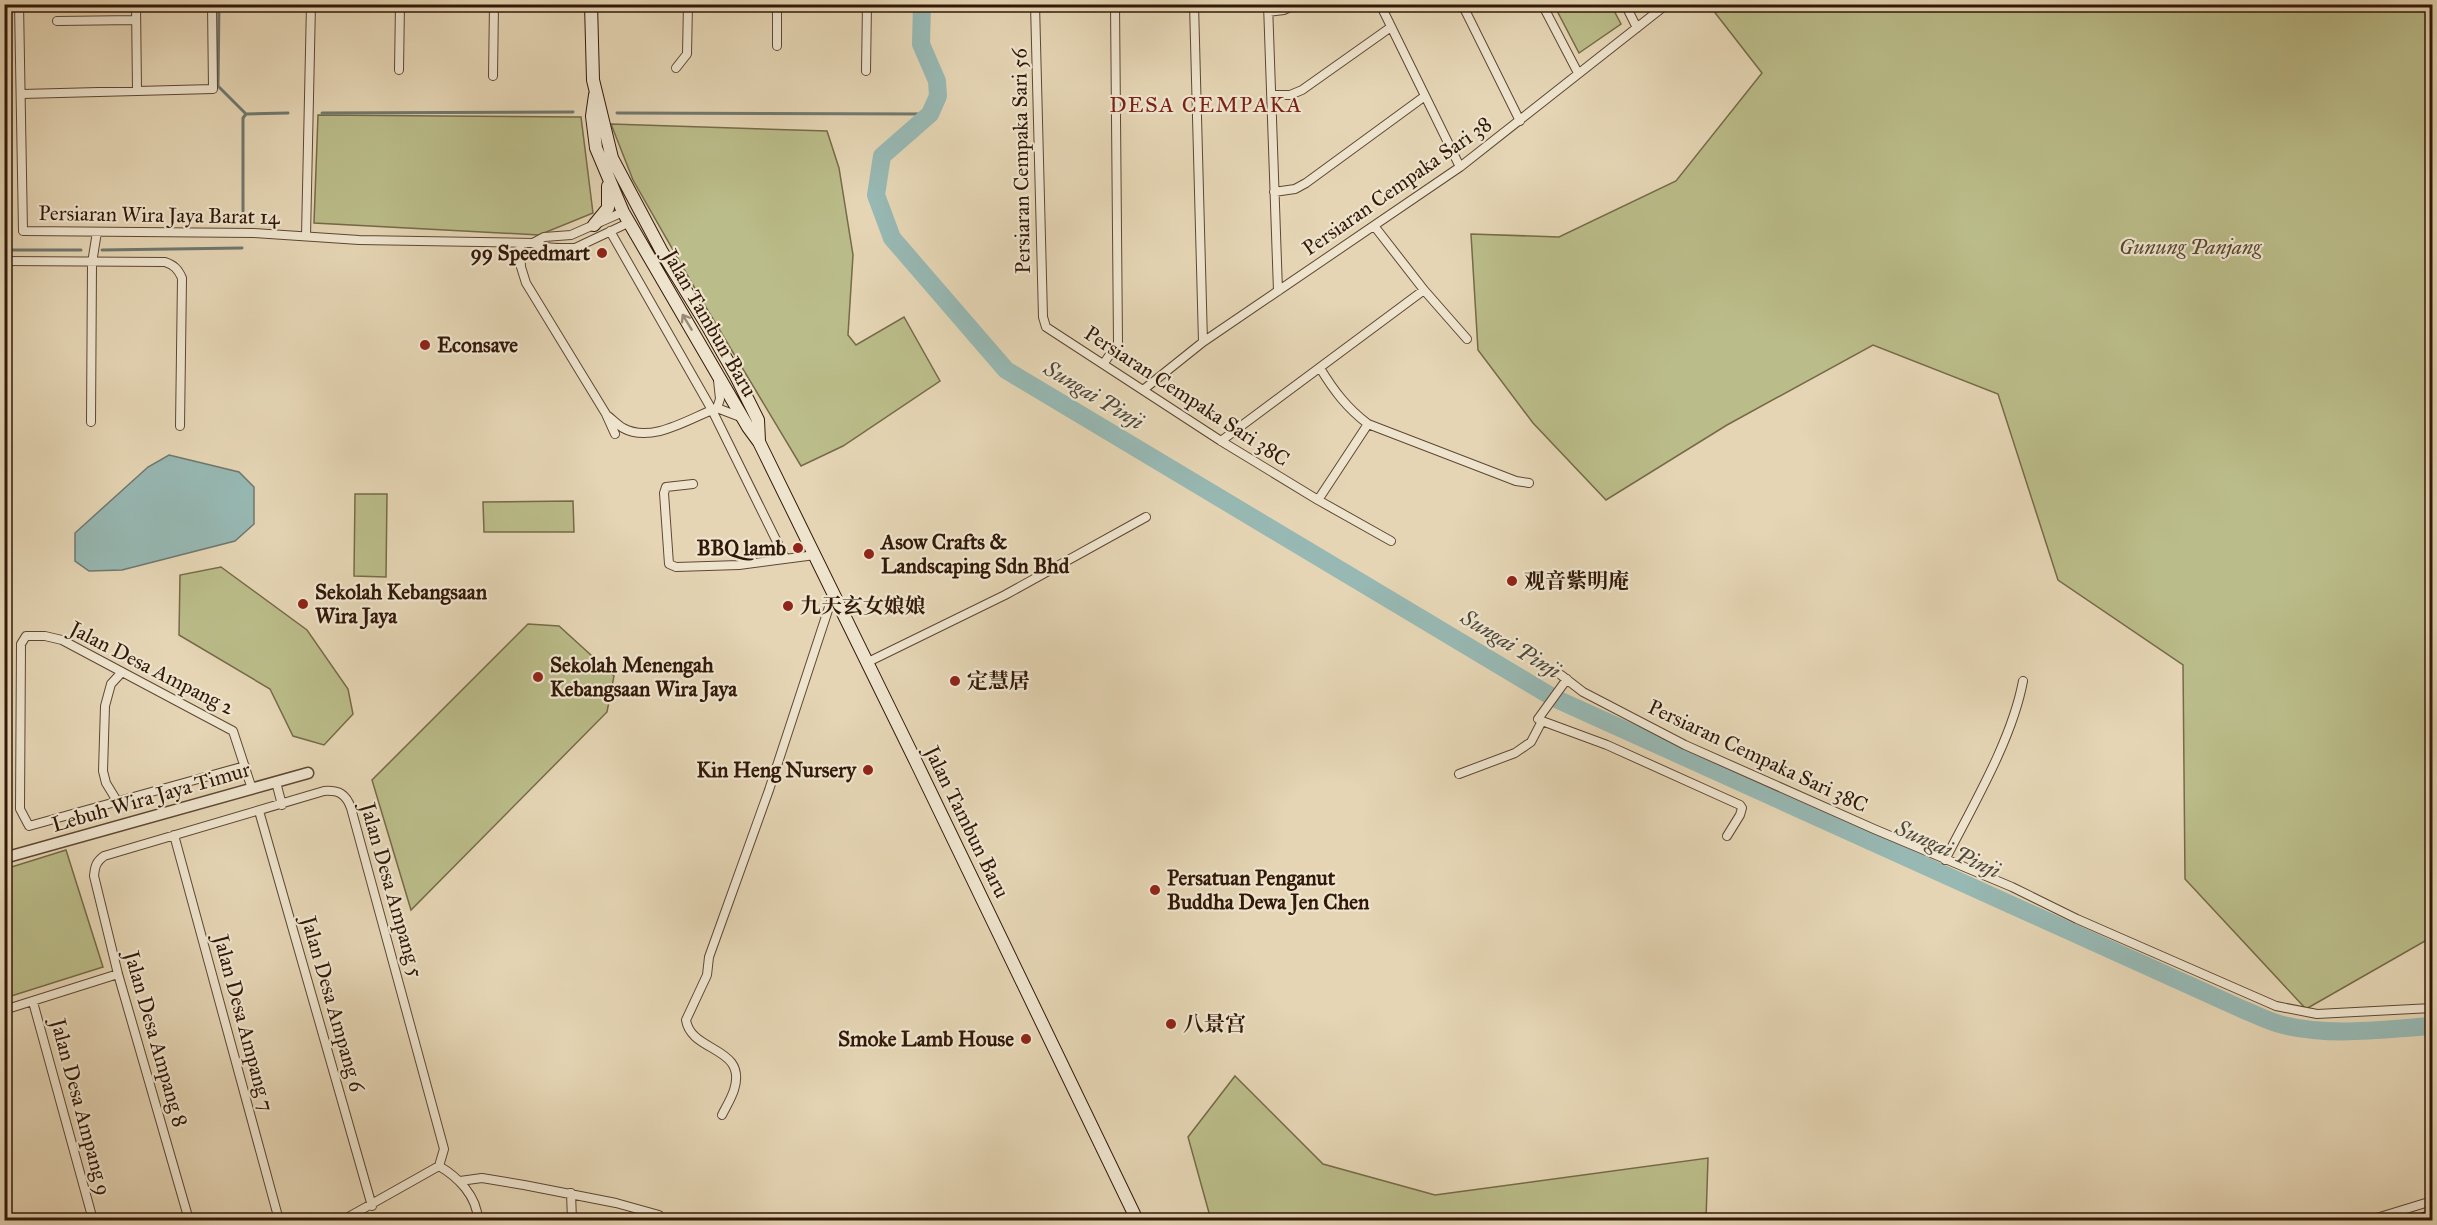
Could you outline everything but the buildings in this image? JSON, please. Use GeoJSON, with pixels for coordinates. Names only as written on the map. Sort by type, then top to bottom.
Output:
{"type":"FeatureCollection","features":[{"type":"Feature","properties":{"kind":"main road"},"geometry":{"type":"LineString","coordinates":[[591,4],[595,95],[592,131],[606,173],[627,216],[662,252]]}},
{"type":"Feature","properties":{"kind":"main road"},"geometry":{"type":"LineString","coordinates":[[595,95],[612,158],[662,252]]}},
{"type":"Feature","properties":{"kind":"main road"},"geometry":{"type":"LineString","coordinates":[[604,132],[605,152],[628,202],[627,216]]}},
{"type":"Feature","properties":{"kind":"main road"},"geometry":{"type":"LineString","coordinates":[[594,225],[608,208],[610,200],[606,173]]}},
{"type":"Feature","properties":{"kind":"main road","name":"Jalan Tambun Baru"},"geometry":{"type":"LineString","coordinates":[[627,216],[759,442],[1137,1221]]}},
{"type":"Feature","properties":{"kind":"main road","name":"Jalan Tambun Baru"},"geometry":{"type":"LineString","coordinates":[[662,252],[708,325],[736,376],[758,420],[759,442]]}},
{"type":"Feature","properties":{"kind":"main road"},"geometry":{"type":"LineString","coordinates":[[2424,1221],[2433,1218]]}},
{"type":"Feature","properties":{"kind":"street","name":"Persiaran Wira Jaya Barat 14"},"geometry":{"type":"LineString","coordinates":[[19,4],[23,231],[533,243]]}},
{"type":"Feature","properties":{"kind":"street"},"geometry":{"type":"LineString","coordinates":[[136,4],[137,91]]}},
{"type":"Feature","properties":{"kind":"street"},"geometry":{"type":"LineString","coordinates":[[22,94],[213,89],[212,4]]}},
{"type":"Feature","properties":{"kind":"street"},"geometry":{"type":"LineString","coordinates":[[306,236],[311,4]]}},
{"type":"Feature","properties":{"kind":"street"},"geometry":{"type":"LineString","coordinates":[[399,70],[400,4]]}},
{"type":"Feature","properties":{"kind":"street"},"geometry":{"type":"LineString","coordinates":[[493,76],[494,4]]}},
{"type":"Feature","properties":{"kind":"street"},"geometry":{"type":"LineString","coordinates":[[676,68],[687,54],[688,4]]}},
{"type":"Feature","properties":{"kind":"street"},"geometry":{"type":"LineString","coordinates":[[777,4],[777,46]]}},
{"type":"Feature","properties":{"kind":"street"},"geometry":{"type":"LineString","coordinates":[[866,70],[867,4]]}},
{"type":"Feature","properties":{"kind":"street","name":"Persiaran Cempaka Sari 56"},"geometry":{"type":"LineString","coordinates":[[1035,4],[1043,317]]}},
{"type":"Feature","properties":{"kind":"street"},"geometry":{"type":"LineString","coordinates":[[1104,363],[1118,344],[1115,4]]}},
{"type":"Feature","properties":{"kind":"street"},"geometry":{"type":"LineString","coordinates":[[1194,4],[1203,342]]}},
{"type":"Feature","properties":{"kind":"street"},"geometry":{"type":"LineString","coordinates":[[1278,291],[1268,8],[1284,10],[1296,4]]}},
{"type":"Feature","properties":{"kind":"street"},"geometry":{"type":"LineString","coordinates":[[1380,4],[1460,167]]}},
{"type":"Feature","properties":{"kind":"street"},"geometry":{"type":"LineString","coordinates":[[1462,4],[1520,121]]}},
{"type":"Feature","properties":{"kind":"street"},"geometry":{"type":"LineString","coordinates":[[1542,4],[1578,73]]}},
{"type":"Feature","properties":{"kind":"street"},"geometry":{"type":"LineString","coordinates":[[1625,4],[1637,28]]}},
{"type":"Feature","properties":{"kind":"street","name":"Persiaran Cempaka Sari 38"},"geometry":{"type":"LineString","coordinates":[[1143,390],[1203,342],[1460,167],[1667,4]]}},
{"type":"Feature","properties":{"kind":"street"},"geometry":{"type":"LineString","coordinates":[[57,21],[136,20]]}},
{"type":"Feature","properties":{"kind":"street"},"geometry":{"type":"LineString","coordinates":[[1271,95],[1290,95],[1302,90],[1391,27]]}},
{"type":"Feature","properties":{"kind":"street"},"geometry":{"type":"LineString","coordinates":[[1274,192],[1295,189],[1306,183],[1425,96]]}},
{"type":"Feature","properties":{"kind":"street"},"geometry":{"type":"LineString","coordinates":[[533,243],[544,237],[571,235],[594,225],[627,216]]}},
{"type":"Feature","properties":{"kind":"street"},"geometry":{"type":"LineString","coordinates":[[533,243],[539,246],[575,248],[610,231],[627,216]]}},
{"type":"Feature","properties":{"kind":"street"},"geometry":{"type":"LineString","coordinates":[[1375,227],[1424,290],[1467,339]]}},
{"type":"Feature","properties":{"kind":"street"},"geometry":{"type":"LineString","coordinates":[[610,231],[714,409],[785,558]]}},
{"type":"Feature","properties":{"kind":"street"},"geometry":{"type":"LineString","coordinates":[[91,422],[92,263],[97,232]]}},
{"type":"Feature","properties":{"kind":"street"},"geometry":{"type":"LineString","coordinates":[[520,243],[521,267],[526,283],[606,414],[615,434]]}},
{"type":"Feature","properties":{"kind":"street"},"geometry":{"type":"LineString","coordinates":[[4,261],[165,262],[173,264],[179,270],[182,278],[180,426]]}},
{"type":"Feature","properties":{"kind":"street"},"geometry":{"type":"LineString","coordinates":[[1221,441],[1424,290]]}},
{"type":"Feature","properties":{"kind":"street","name":"Persiaran Cempaka Sari 38C"},"geometry":{"type":"LineString","coordinates":[[1043,317],[1046,327],[1221,441],[1391,541]]}},
{"type":"Feature","properties":{"kind":"street"},"geometry":{"type":"LineString","coordinates":[[1320,368],[1336,395],[1352,412],[1368,424],[1516,481],[1529,483]]}},
{"type":"Feature","properties":{"kind":"street"},"geometry":{"type":"LineString","coordinates":[[714,409],[720,388],[717,372]]}},
{"type":"Feature","properties":{"kind":"street"},"geometry":{"type":"LineString","coordinates":[[606,414],[623,428],[647,433],[677,425],[714,409],[743,418]]}},
{"type":"Feature","properties":{"kind":"street"},"geometry":{"type":"LineString","coordinates":[[1318,500],[1368,424]]}},
{"type":"Feature","properties":{"kind":"street"},"geometry":{"type":"LineString","coordinates":[[693,484],[672,485],[666,487],[664,493],[669,564],[676,567],[739,565],[815,555]]}},
{"type":"Feature","properties":{"kind":"street"},"geometry":{"type":"LineString","coordinates":[[866,663],[1005,595],[1146,517]]}},
{"type":"Feature","properties":{"kind":"street"},"geometry":{"type":"LineString","coordinates":[[722,1115],[735,1089],[736,1070],[729,1058],[693,1034],[687,1026],[687,1020],[707,975],[709,957],[769,790],[833,596]]}},
{"type":"Feature","properties":{"kind":"street","name":"Jalan Desa Ampang 2"},"geometry":{"type":"LineString","coordinates":[[117,801],[29,826],[20,809],[21,644],[26,636],[45,636],[62,640],[233,731],[252,789]]}},
{"type":"Feature","properties":{"kind":"street"},"geometry":{"type":"LineString","coordinates":[[122,672],[111,684],[105,706],[103,771],[106,783],[117,801],[245,766]]}},
{"type":"Feature","properties":{"kind":"street","name":"Persiaran Cempaka Sari 38C"},"geometry":{"type":"LineString","coordinates":[[1542,721],[1538,719],[1560,688],[1564,677],[1583,692],[1685,744],[2276,1006],[2317,1014],[2433,1008]]}},
{"type":"Feature","properties":{"kind":"street"},"geometry":{"type":"LineString","coordinates":[[1945,860],[2005,737],[2020,699],[2023,681]]}},
{"type":"Feature","properties":{"kind":"street"},"geometry":{"type":"LineString","coordinates":[[1459,774],[1515,753],[1531,742],[1542,721],[1607,745],[1740,805],[1742,808],[1740,815],[1727,836]]}},
{"type":"Feature","properties":{"kind":"street","name":"Lebuh Wira Jaya Timur"},"geometry":{"type":"LineString","coordinates":[[6,855],[308,773]]}},
{"type":"Feature","properties":{"kind":"street"},"geometry":{"type":"LineString","coordinates":[[276,782],[282,805]]}},
{"type":"Feature","properties":{"kind":"street","name":"Jalan Desa Ampang 5"},"geometry":{"type":"LineString","coordinates":[[94,867],[97,861],[105,856],[174,835],[324,791],[341,792],[347,798],[444,1149],[439,1166]]}},
{"type":"Feature","properties":{"kind":"street","name":"Jalan Desa Ampang 6"},"geometry":{"type":"LineString","coordinates":[[259,811],[372,1206]]}},
{"type":"Feature","properties":{"kind":"street","name":"Jalan Desa Ampang 7"},"geometry":{"type":"LineString","coordinates":[[174,835],[279,1221]]}},
{"type":"Feature","properties":{"kind":"street","name":"Jalan Desa Ampang 8"},"geometry":{"type":"LineString","coordinates":[[94,867],[94,876],[118,975],[189,1221]]}},
{"type":"Feature","properties":{"kind":"street"},"geometry":{"type":"LineString","coordinates":[[4,1010],[118,975]]}},
{"type":"Feature","properties":{"kind":"street","name":"Jalan Desa Ampang 9"},"geometry":{"type":"LineString","coordinates":[[33,1002],[93,1221]]}},
{"type":"Feature","properties":{"kind":"street"},"geometry":{"type":"LineString","coordinates":[[343,1221],[439,1166],[460,1181],[473,1201],[477,1221]]}},
{"type":"Feature","properties":{"kind":"street"},"geometry":{"type":"LineString","coordinates":[[460,1181],[482,1178],[571,1193],[660,1218]]}},
{"type":"Feature","properties":{"kind":"street"},"geometry":{"type":"LineString","coordinates":[[571,1193],[572,1221]]}},
{"type":"Feature","properties":{"kind":"street"},"geometry":{"type":"LineString","coordinates":[[2370,1221],[2433,1201]]}},
{"type":"Feature","properties":{"kind":"street"},"geometry":{"type":"LineString","coordinates":[[4,1213],[7,1221]]}},
{"type":"Feature","properties":{"kind":"green space"},"geometry":{"type":"Polygon","coordinates":[[[122,4],[122,6],[35,10],[35,5],[122,4]]]}},
{"type":"Feature","properties":{"kind":"green space"},"geometry":{"type":"Polygon","coordinates":[[[1554,5],[1611,5],[1621,24],[1579,53],[1554,5]]]}},
{"type":"Feature","properties":{"kind":"green space","name":"Gunung Panjang"},"geometry":{"type":"Polygon","coordinates":[[[1709,5],[2432,5],[2432,937],[2306,1009],[2185,879],[2183,665],[2058,580],[1998,394],[1873,345],[1727,425],[1606,500],[1533,423],[1478,350],[1471,234],[1559,237],[1676,181],[1762,73],[1709,5]]]}},
{"type":"Feature","properties":{"kind":"green space"},"geometry":{"type":"Polygon","coordinates":[[[318,115],[581,117],[593,213],[539,235],[314,223],[318,115]]]}},
{"type":"Feature","properties":{"kind":"green space"},"geometry":{"type":"Polygon","coordinates":[[[611,124],[827,131],[839,168],[853,255],[848,335],[856,345],[904,317],[940,381],[843,446],[801,466],[633,180],[611,124]]]}},
{"type":"Feature","properties":{"kind":"green space"},"geometry":{"type":"Polygon","coordinates":[[[355,494],[387,494],[386,577],[354,576],[355,494]]]}},
{"type":"Feature","properties":{"kind":"green space"},"geometry":{"type":"Polygon","coordinates":[[[573,501],[574,532],[484,532],[483,502],[573,501]]]}},
{"type":"Feature","properties":{"kind":"green space"},"geometry":{"type":"Polygon","coordinates":[[[221,567],[307,630],[348,689],[353,714],[324,745],[293,736],[270,689],[179,635],[180,575],[221,567]]]}},
{"type":"Feature","properties":{"kind":"green space"},"geometry":{"type":"Polygon","coordinates":[[[528,624],[559,626],[614,676],[607,712],[411,910],[372,780],[528,624]]]}},
{"type":"Feature","properties":{"kind":"green space"},"geometry":{"type":"Polygon","coordinates":[[[66,850],[103,967],[5,998],[5,869],[66,850]]]}},
{"type":"Feature","properties":{"kind":"green space"},"geometry":{"type":"Polygon","coordinates":[[[1235,1076],[1323,1164],[1435,1195],[1708,1158],[1706,1220],[1211,1220],[1188,1137],[1235,1076]]]}},
{"type":"Feature","properties":{"kind":"water"},"geometry":{"type":"Polygon","coordinates":[[[169,455],[239,472],[254,487],[254,524],[235,541],[122,570],[89,571],[75,561],[75,533],[148,467],[169,455]]]}},
{"type":"Feature","properties":{"kind":"waterway"},"geometry":{"type":"LineString","coordinates":[[219,4],[218,86],[246,114],[288,113]]}},
{"type":"Feature","properties":{"kind":"waterway","name":"Sungai Pinji"},"geometry":{"type":"LineString","coordinates":[[922,4],[921,44],[937,81],[938,96],[930,114],[882,156],[876,195],[892,238],[1006,370],[1554,698],[2273,1022],[2320,1031],[2432,1026]]}},
{"type":"Feature","properties":{"kind":"waterway"},"geometry":{"type":"LineString","coordinates":[[322,113],[573,112]]}},
{"type":"Feature","properties":{"kind":"waterway"},"geometry":{"type":"LineString","coordinates":[[617,113],[930,114]]}},
{"type":"Feature","properties":{"kind":"waterway"},"geometry":{"type":"LineString","coordinates":[[243,211],[243,118],[246,114]]}},
{"type":"Feature","properties":{"kind":"waterway"},"geometry":{"type":"LineString","coordinates":[[102,250],[242,248]]}},
{"type":"Feature","properties":{"kind":"waterway"},"geometry":{"type":"LineString","coordinates":[[4,250],[81,250]]}},
{"type":"Feature","properties":{"kind":"place","name":"99 Speedmart"},"geometry":{"type":"Point","coordinates":[602,253]}},
{"type":"Feature","properties":{"kind":"place","name":"Econsave"},"geometry":{"type":"Point","coordinates":[425,345]}},
{"type":"Feature","properties":{"kind":"place","name":"BBQ lamb"},"geometry":{"type":"Point","coordinates":[798,548]}},
{"type":"Feature","properties":{"kind":"place","name":"Asow Crafts & Landscaping Sdn Bhd"},"geometry":{"type":"Point","coordinates":[869,554]}},
{"type":"Feature","properties":{"kind":"place","name":"观音紫明庵"},"geometry":{"type":"Point","coordinates":[1512,581]}},
{"type":"Feature","properties":{"kind":"place","name":"Sekolah Kebangsaan Wira Jaya"},"geometry":{"type":"Point","coordinates":[303,604]}},
{"type":"Feature","properties":{"kind":"place","name":"九天玄女娘娘"},"geometry":{"type":"Point","coordinates":[788,606]}},
{"type":"Feature","properties":{"kind":"place","name":"Sekolah Menengah Kebangsaan Wira Jaya"},"geometry":{"type":"Point","coordinates":[538,677]}},
{"type":"Feature","properties":{"kind":"place","name":"定慧居"},"geometry":{"type":"Point","coordinates":[955,681]}},
{"type":"Feature","properties":{"kind":"place","name":"Kin Heng Nursery"},"geometry":{"type":"Point","coordinates":[868,770]}},
{"type":"Feature","properties":{"kind":"place","name":"Persatuan Penganut Buddha Dewa Jen Chen"},"geometry":{"type":"Point","coordinates":[1155,890]}},
{"type":"Feature","properties":{"kind":"place","name":"八景宫"},"geometry":{"type":"Point","coordinates":[1171,1024]}},
{"type":"Feature","properties":{"kind":"place","name":"Smoke Lamb House"},"geometry":{"type":"Point","coordinates":[1026,1039]}},
{"type":"Feature","properties":{"kind":"district","name":"DESA CEMPAKA"},"geometry":{"type":"Point","coordinates":[1206,104]}}]}
